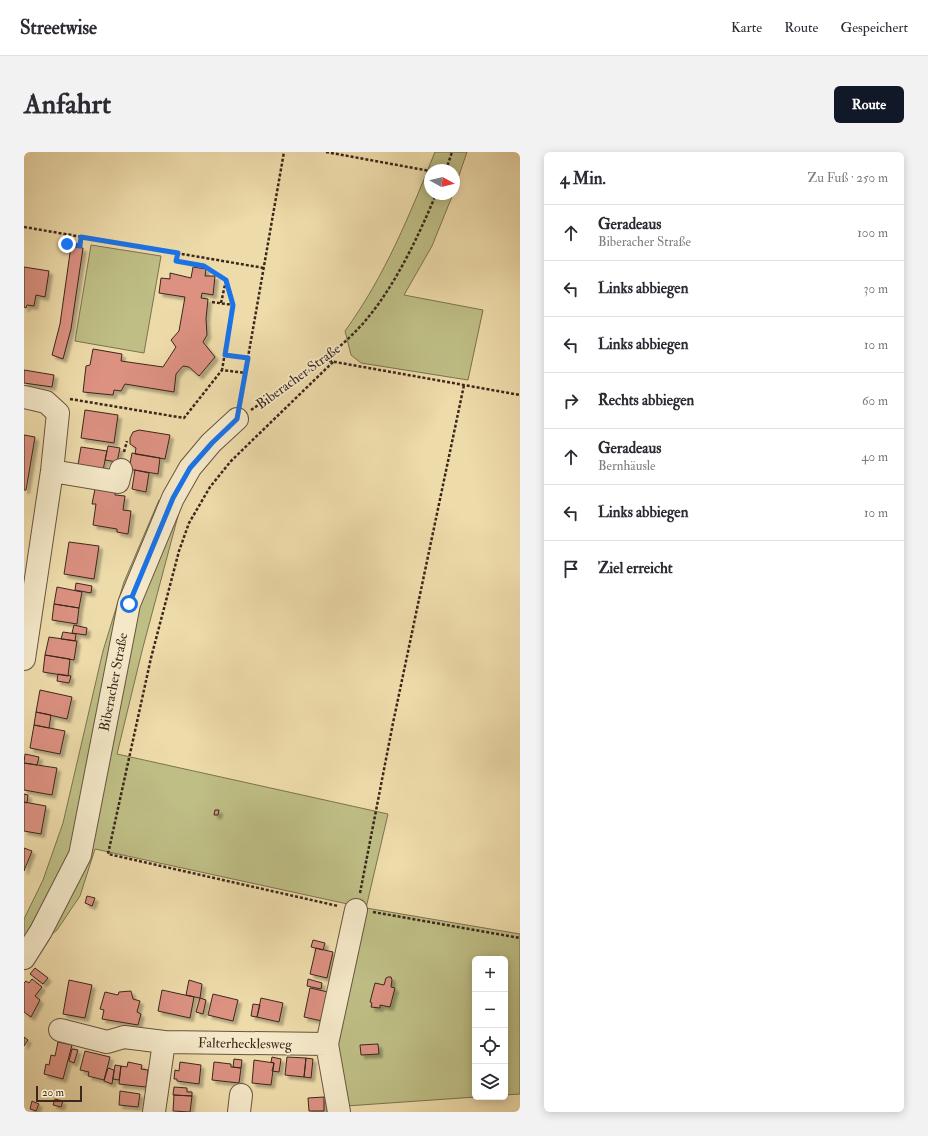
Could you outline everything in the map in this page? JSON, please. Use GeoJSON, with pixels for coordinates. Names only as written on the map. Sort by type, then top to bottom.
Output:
{"type":"FeatureCollection","features":[{"type":"Feature","properties":{"kind":"street"},"geometry":{"type":"LineString","coordinates":[[24,397],[46,402],[58,412],[52,471],[24,659]]}},
{"type":"Feature","properties":{"kind":"street","name":"Biberacher Straße"},"geometry":{"type":"LineString","coordinates":[[24,958],[41,931],[80,855],[129,604],[173,498],[190,468],[212,443],[237,419]]}},
{"type":"Feature","properties":{"kind":"street"},"geometry":{"type":"LineString","coordinates":[[52,471],[118,482],[121,470]]}},
{"type":"Feature","properties":{"kind":"street"},"geometry":{"type":"LineString","coordinates":[[339,1112],[327,1044],[356,910]]}},
{"type":"Feature","properties":{"kind":"street","name":"Falterhecklesweg"},"geometry":{"type":"LineString","coordinates":[[60,1030],[107,1042],[124,1037],[164,1042],[327,1044]]}},
{"type":"Feature","properties":{"kind":"street"},"geometry":{"type":"LineString","coordinates":[[154,1112],[164,1042]]}},
{"type":"Feature","properties":{"kind":"path"},"geometry":{"type":"LineString","coordinates":[[237,419],[284,152]]}},
{"type":"Feature","properties":{"kind":"path"},"geometry":{"type":"LineString","coordinates":[[326,152],[424,170]]}},
{"type":"Feature","properties":{"kind":"path"},"geometry":{"type":"LineString","coordinates":[[448,164],[452,152]]}},
{"type":"Feature","properties":{"kind":"path","name":"Biberacher Straße"},"geometry":{"type":"LineString","coordinates":[[237,419],[324,360],[354,333],[378,303],[400,270],[413,246],[433,200]]}},
{"type":"Feature","properties":{"kind":"path"},"geometry":{"type":"LineString","coordinates":[[24,227],[264,268]]}},
{"type":"Feature","properties":{"kind":"path"},"geometry":{"type":"LineString","coordinates":[[67,244],[80,246],[81,237]]}},
{"type":"Feature","properties":{"kind":"path"},"geometry":{"type":"LineString","coordinates":[[68,398],[184,418],[222,370],[233,305],[226,280],[204,266],[176,261],[178,253]]}},
{"type":"Feature","properties":{"kind":"path"},"geometry":{"type":"LineString","coordinates":[[221,304],[226,280]]}},
{"type":"Feature","properties":{"kind":"path"},"geometry":{"type":"LineString","coordinates":[[212,302],[233,305]]}},
{"type":"Feature","properties":{"kind":"path"},"geometry":{"type":"LineString","coordinates":[[225,355],[248,358]]}},
{"type":"Feature","properties":{"kind":"path"},"geometry":{"type":"LineString","coordinates":[[324,360],[520,395]]}},
{"type":"Feature","properties":{"kind":"path"},"geometry":{"type":"LineString","coordinates":[[333,362],[231,461],[210,487],[190,523],[179,551],[151,658],[108,854],[356,910],[520,938]]}},
{"type":"Feature","properties":{"kind":"path"},"geometry":{"type":"LineString","coordinates":[[222,370],[246,373]]}},
{"type":"Feature","properties":{"kind":"path"},"geometry":{"type":"LineString","coordinates":[[356,910],[393,723],[464,385]]}},
{"type":"Feature","properties":{"kind":"green space"},"geometry":{"type":"Polygon","coordinates":[[[435,152],[467,152],[460,172],[460,164],[430,164],[435,152]]]}},
{"type":"Feature","properties":{"kind":"green space"},"geometry":{"type":"Polygon","coordinates":[[[424,179],[424,200],[451,200],[432,246],[404,295],[483,310],[468,380],[361,363],[351,355],[345,331],[372,289],[384,267],[396,244],[424,179]]]}},
{"type":"Feature","properties":{"kind":"green space"},"geometry":{"type":"Polygon","coordinates":[[[91,245],[161,256],[144,353],[75,341],[91,245]]]}},
{"type":"Feature","properties":{"kind":"green space"},"geometry":{"type":"Polygon","coordinates":[[[159,500],[182,501],[142,651],[117,754],[388,814],[366,908],[95,849],[80,896],[57,930],[24,958],[24,919],[43,880],[63,823],[103,651],[124,582],[159,500]]]}},
{"type":"Feature","properties":{"kind":"green space"},"geometry":{"type":"Polygon","coordinates":[[[366,908],[520,934],[520,1094],[508,1095],[508,956],[472,956],[472,1097],[346,1106],[337,1046],[366,908]]]}},
{"type":"Feature","properties":{"kind":"building"},"geometry":{"type":"Polygon","coordinates":[[[71,246],[83,248],[71,329],[63,359],[52,355],[60,324],[71,246]]]}},
{"type":"Feature","properties":{"kind":"building"},"geometry":{"type":"Polygon","coordinates":[[[24,267],[49,271],[45,297],[36,295],[34,306],[27,305],[26,308],[24,307],[24,267]]]}},
{"type":"Feature","properties":{"kind":"building"},"geometry":{"type":"Polygon","coordinates":[[[193,267],[206,269],[205,276],[215,276],[213,295],[202,293],[201,298],[208,299],[206,319],[207,335],[203,342],[215,357],[199,376],[189,367],[183,366],[176,374],[174,392],[125,384],[121,391],[114,390],[113,395],[83,392],[86,366],[90,365],[93,349],[122,354],[121,361],[163,367],[176,347],[171,340],[179,331],[185,297],[159,293],[161,278],[170,279],[170,273],[191,278],[193,267]]]}},
{"type":"Feature","properties":{"kind":"building"},"geometry":{"type":"Polygon","coordinates":[[[24,370],[54,375],[52,387],[24,383],[24,370]]]}},
{"type":"Feature","properties":{"kind":"building"},"geometry":{"type":"Polygon","coordinates":[[[85,410],[118,415],[114,443],[81,438],[85,410]]]}},
{"type":"Feature","properties":{"kind":"building"},"geometry":{"type":"Polygon","coordinates":[[[139,430],[170,435],[165,459],[135,454],[136,448],[130,444],[130,438],[133,432],[139,430]]]}},
{"type":"Feature","properties":{"kind":"building"},"geometry":{"type":"Polygon","coordinates":[[[24,435],[35,437],[26,490],[24,490],[24,435]]]}},
{"type":"Feature","properties":{"kind":"building"},"geometry":{"type":"Polygon","coordinates":[[[108,446],[120,448],[117,462],[105,460],[108,446]]]}},
{"type":"Feature","properties":{"kind":"building"},"geometry":{"type":"Polygon","coordinates":[[[81,447],[107,451],[102,475],[77,471],[81,447]]]}},
{"type":"Feature","properties":{"kind":"building"},"geometry":{"type":"Polygon","coordinates":[[[132,453],[160,458],[158,474],[129,469],[132,453]]]}},
{"type":"Feature","properties":{"kind":"building"},"geometry":{"type":"Polygon","coordinates":[[[135,470],[149,473],[146,492],[132,489],[135,470]]]}},
{"type":"Feature","properties":{"kind":"building"},"geometry":{"type":"Polygon","coordinates":[[[95,489],[115,492],[115,495],[125,496],[123,510],[131,511],[128,534],[117,532],[117,529],[93,525],[96,504],[92,504],[95,489]]]}},
{"type":"Feature","properties":{"kind":"building"},"geometry":{"type":"Polygon","coordinates":[[[69,542],[99,546],[94,579],[64,574],[69,542]]]}},
{"type":"Feature","properties":{"kind":"building"},"geometry":{"type":"Polygon","coordinates":[[[76,583],[92,586],[91,593],[75,590],[76,583]]]}},
{"type":"Feature","properties":{"kind":"building"},"geometry":{"type":"Polygon","coordinates":[[[57,587],[82,592],[79,608],[54,604],[57,587]]]}},
{"type":"Feature","properties":{"kind":"building"},"geometry":{"type":"Polygon","coordinates":[[[54,604],[79,608],[77,624],[52,620],[54,604]]]}},
{"type":"Feature","properties":{"kind":"building"},"geometry":{"type":"Polygon","coordinates":[[[74,625],[87,628],[86,635],[72,633],[74,625]]]}},
{"type":"Feature","properties":{"kind":"building"},"geometry":{"type":"Polygon","coordinates":[[[63,632],[76,634],[75,641],[61,639],[63,632]]]}},
{"type":"Feature","properties":{"kind":"building"},"geometry":{"type":"Polygon","coordinates":[[[49,637],[77,641],[74,660],[45,655],[49,637]]]}},
{"type":"Feature","properties":{"kind":"building"},"geometry":{"type":"Polygon","coordinates":[[[45,655],[70,659],[68,676],[43,672],[45,655]]]}},
{"type":"Feature","properties":{"kind":"building"},"geometry":{"type":"Polygon","coordinates":[[[58,674],[71,676],[69,683],[57,681],[58,674]]]}},
{"type":"Feature","properties":{"kind":"building"},"geometry":{"type":"Polygon","coordinates":[[[40,690],[72,697],[67,719],[36,712],[40,690]]]}},
{"type":"Feature","properties":{"kind":"building"},"geometry":{"type":"Polygon","coordinates":[[[36,712],[51,715],[49,728],[34,725],[36,712]]]}},
{"type":"Feature","properties":{"kind":"building"},"geometry":{"type":"Polygon","coordinates":[[[34,725],[65,731],[60,754],[30,748],[34,725]]]}},
{"type":"Feature","properties":{"kind":"building"},"geometry":{"type":"Polygon","coordinates":[[[25,754],[39,757],[37,765],[24,763],[25,754]]]}},
{"type":"Feature","properties":{"kind":"building"},"geometry":{"type":"Polygon","coordinates":[[[24,763],[57,768],[52,795],[24,790],[24,763]]]}},
{"type":"Feature","properties":{"kind":"building"},"geometry":{"type":"Polygon","coordinates":[[[24,794],[28,795],[27,803],[24,802],[24,794]]]}},
{"type":"Feature","properties":{"kind":"building"},"geometry":{"type":"Polygon","coordinates":[[[24,802],[46,806],[41,834],[24,831],[24,802]]]}},
{"type":"Feature","properties":{"kind":"building"},"geometry":{"type":"Polygon","coordinates":[[[215,810],[219,810],[218,815],[214,815],[215,810]]]}},
{"type":"Feature","properties":{"kind":"building"},"geometry":{"type":"Polygon","coordinates":[[[24,848],[32,851],[24,871],[24,848]]]}},
{"type":"Feature","properties":{"kind":"building"},"geometry":{"type":"Polygon","coordinates":[[[87,896],[95,898],[92,906],[85,903],[87,896]]]}},
{"type":"Feature","properties":{"kind":"building"},"geometry":{"type":"Polygon","coordinates":[[[313,940],[325,943],[323,950],[311,947],[313,940]]]}},
{"type":"Feature","properties":{"kind":"building"},"geometry":{"type":"Polygon","coordinates":[[[316,948],[333,952],[327,978],[310,974],[316,948]]]}},
{"type":"Feature","properties":{"kind":"building"},"geometry":{"type":"Polygon","coordinates":[[[35,968],[48,978],[43,984],[30,974],[35,968]]]}},
{"type":"Feature","properties":{"kind":"building"},"geometry":{"type":"Polygon","coordinates":[[[391,977],[392,980],[391,987],[395,988],[390,1007],[380,1005],[380,1008],[371,1007],[372,1003],[370,1002],[375,983],[384,985],[386,978],[391,977]]]}},
{"type":"Feature","properties":{"kind":"building"},"geometry":{"type":"Polygon","coordinates":[[[32,979],[42,987],[35,996],[40,1000],[31,1017],[24,1012],[24,983],[26,981],[29,983],[32,979]]]}},
{"type":"Feature","properties":{"kind":"building"},"geometry":{"type":"Polygon","coordinates":[[[308,979],[322,983],[321,989],[307,986],[308,979]]]}},
{"type":"Feature","properties":{"kind":"building"},"geometry":{"type":"Polygon","coordinates":[[[69,980],[92,985],[85,1018],[63,1014],[69,980]]]}},
{"type":"Feature","properties":{"kind":"building"},"geometry":{"type":"Polygon","coordinates":[[[189,980],[202,984],[200,998],[186,995],[189,980]]]}},
{"type":"Feature","properties":{"kind":"building"},"geometry":{"type":"Polygon","coordinates":[[[310,988],[328,992],[322,1021],[304,1017],[310,988]]]}},
{"type":"Feature","properties":{"kind":"building"},"geometry":{"type":"Polygon","coordinates":[[[162,990],[194,997],[190,1018],[158,1011],[162,990]]]}},
{"type":"Feature","properties":{"kind":"building"},"geometry":{"type":"Polygon","coordinates":[[[131,991],[133,999],[140,1001],[137,1012],[141,1014],[138,1025],[102,1019],[104,1010],[100,1009],[105,992],[118,995],[119,992],[131,991]]]}},
{"type":"Feature","properties":{"kind":"building"},"geometry":{"type":"Polygon","coordinates":[[[213,994],[238,1000],[233,1021],[208,1015],[213,994]]]}},
{"type":"Feature","properties":{"kind":"building"},"geometry":{"type":"Polygon","coordinates":[[[200,998],[206,1000],[203,1014],[196,1012],[200,998]]]}},
{"type":"Feature","properties":{"kind":"building"},"geometry":{"type":"Polygon","coordinates":[[[261,998],[283,1003],[279,1022],[257,1017],[261,998]]]}},
{"type":"Feature","properties":{"kind":"building"},"geometry":{"type":"Polygon","coordinates":[[[253,1004],[260,1005],[257,1017],[251,1016],[253,1004]]]}},
{"type":"Feature","properties":{"kind":"building"},"geometry":{"type":"Polygon","coordinates":[[[24,1037],[28,1040],[24,1046],[24,1037]]]}},
{"type":"Feature","properties":{"kind":"building"},"geometry":{"type":"Polygon","coordinates":[[[58,1042],[72,1045],[63,1079],[44,1074],[46,1064],[49,1065],[51,1055],[55,1056],[58,1042]]]}},
{"type":"Feature","properties":{"kind":"building"},"geometry":{"type":"Polygon","coordinates":[[[378,1044],[379,1054],[361,1055],[360,1045],[378,1044]]]}},
{"type":"Feature","properties":{"kind":"building"},"geometry":{"type":"Polygon","coordinates":[[[72,1049],[78,1050],[74,1063],[69,1061],[72,1049]]]}},
{"type":"Feature","properties":{"kind":"building"},"geometry":{"type":"Polygon","coordinates":[[[85,1051],[110,1057],[104,1080],[88,1076],[89,1072],[80,1070],[85,1051]]]}},
{"type":"Feature","properties":{"kind":"building"},"geometry":{"type":"Polygon","coordinates":[[[272,1057],[281,1059],[279,1072],[272,1071],[274,1063],[271,1062],[272,1057]]]}},
{"type":"Feature","properties":{"kind":"building"},"geometry":{"type":"Polygon","coordinates":[[[287,1057],[306,1058],[304,1077],[285,1075],[287,1057]]]}},
{"type":"Feature","properties":{"kind":"building"},"geometry":{"type":"Polygon","coordinates":[[[306,1058],[313,1059],[311,1078],[304,1077],[306,1058]]]}},
{"type":"Feature","properties":{"kind":"building"},"geometry":{"type":"Polygon","coordinates":[[[234,1059],[242,1060],[241,1068],[233,1067],[234,1059]]]}},
{"type":"Feature","properties":{"kind":"building"},"geometry":{"type":"Polygon","coordinates":[[[254,1060],[274,1063],[271,1085],[252,1083],[254,1060]]]}},
{"type":"Feature","properties":{"kind":"building"},"geometry":{"type":"Polygon","coordinates":[[[128,1062],[142,1065],[141,1069],[148,1070],[146,1087],[119,1084],[121,1066],[127,1067],[128,1062]]]}},
{"type":"Feature","properties":{"kind":"building"},"geometry":{"type":"Polygon","coordinates":[[[180,1062],[201,1065],[199,1084],[177,1081],[177,1079],[174,1079],[175,1070],[179,1071],[180,1062]]]}},
{"type":"Feature","properties":{"kind":"building"},"geometry":{"type":"Polygon","coordinates":[[[214,1062],[231,1064],[231,1067],[241,1068],[239,1083],[212,1080],[214,1062]]]}},
{"type":"Feature","properties":{"kind":"building"},"geometry":{"type":"Polygon","coordinates":[[[115,1065],[121,1066],[119,1080],[113,1079],[115,1065]]]}},
{"type":"Feature","properties":{"kind":"building"},"geometry":{"type":"Polygon","coordinates":[[[108,1068],[114,1070],[112,1084],[104,1081],[108,1068]]]}},
{"type":"Feature","properties":{"kind":"building"},"geometry":{"type":"Polygon","coordinates":[[[174,1087],[187,1088],[187,1092],[192,1092],[192,1096],[173,1095],[174,1087]]]}},
{"type":"Feature","properties":{"kind":"building"},"geometry":{"type":"Polygon","coordinates":[[[120,1091],[140,1094],[138,1107],[119,1105],[120,1091]]]}},
{"type":"Feature","properties":{"kind":"building"},"geometry":{"type":"Polygon","coordinates":[[[174,1095],[192,1096],[190,1112],[173,1111],[174,1095]]]}},
{"type":"Feature","properties":{"kind":"building"},"geometry":{"type":"Polygon","coordinates":[[[324,1097],[324,1111],[309,1111],[308,1098],[324,1097]]]}},
{"type":"Feature","properties":{"kind":"building"},"geometry":{"type":"Polygon","coordinates":[[[55,1099],[63,1101],[61,1107],[53,1105],[55,1099]]]}},
{"type":"Feature","properties":{"kind":"building"},"geometry":{"type":"Polygon","coordinates":[[[32,1101],[39,1104],[36,1111],[30,1109],[32,1101]]]}},
{"type":"Feature","properties":{"kind":"route"},"geometry":{"type":"LineString","coordinates":[[67,244],[80,246],[81,237],[178,253],[176,261],[204,266],[226,280],[233,305],[225,355],[248,358],[237,419],[212,443],[190,468],[173,498],[129,604]]}}]}
